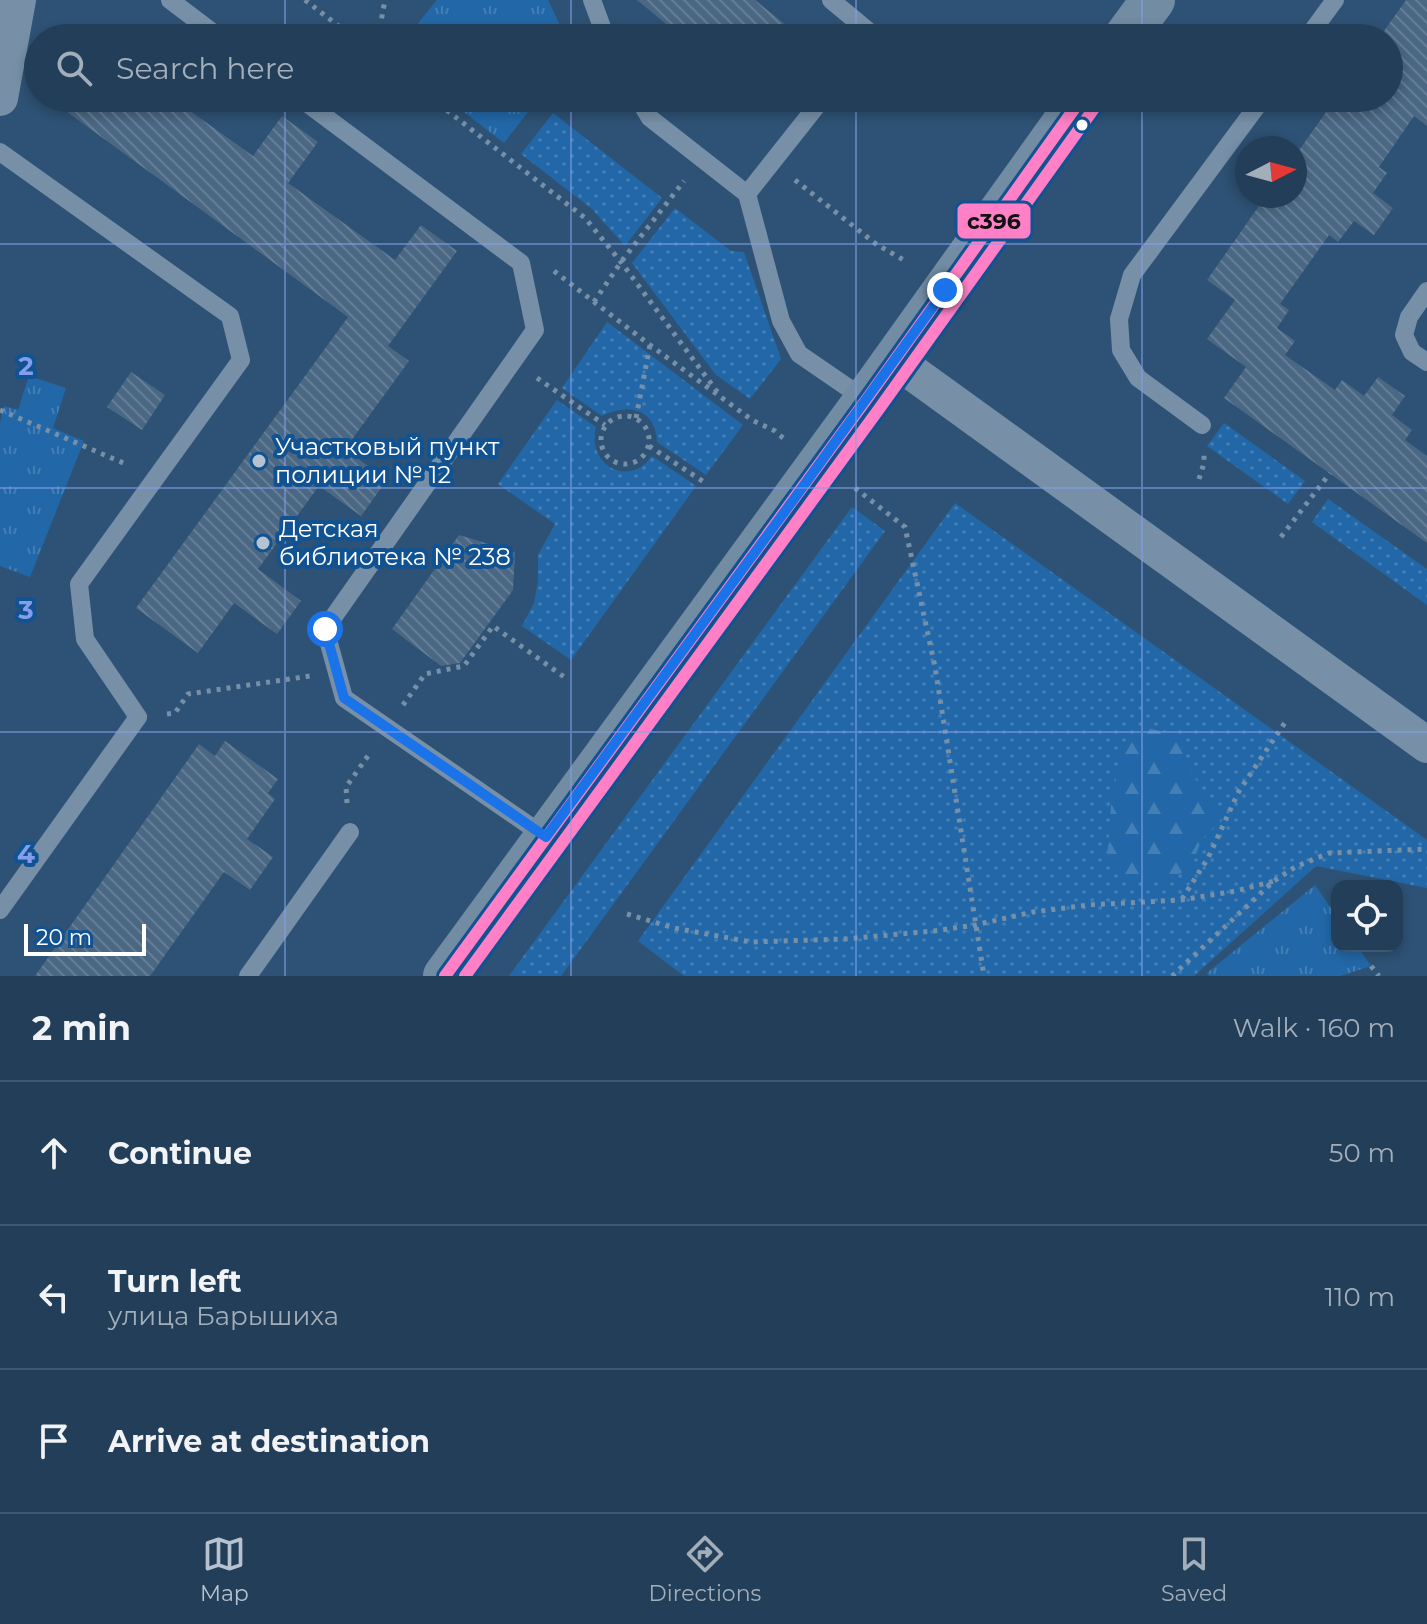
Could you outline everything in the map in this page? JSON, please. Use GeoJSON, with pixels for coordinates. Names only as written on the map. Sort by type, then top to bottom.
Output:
{"type":"FeatureCollection","features":[{"type":"Feature","properties":{"kind":"main road"},"geometry":{"type":"LineString","coordinates":[[1135,24],[1153,0]]}},
{"type":"Feature","properties":{"kind":"main road"},"geometry":{"type":"LineString","coordinates":[[445,976],[866,400],[1072,112]]}},
{"type":"Feature","properties":{"kind":"street"},"geometry":{"type":"LineString","coordinates":[[0,98],[18,0]]}},
{"type":"Feature","properties":{"kind":"street"},"geometry":{"type":"LineString","coordinates":[[895,360],[1427,745]]}},
{"type":"Feature","properties":{"kind":"lane"},"geometry":{"type":"LineString","coordinates":[[170,0],[202,24]]}},
{"type":"Feature","properties":{"kind":"lane"},"geometry":{"type":"LineString","coordinates":[[592,0],[601,24]]}},
{"type":"Feature","properties":{"kind":"lane"},"geometry":{"type":"LineString","coordinates":[[831,0],[860,24]]}},
{"type":"Feature","properties":{"kind":"lane"},"geometry":{"type":"LineString","coordinates":[[1317,24],[1335,0]]}},
{"type":"Feature","properties":{"kind":"lane"},"geometry":{"type":"LineString","coordinates":[[319,112],[521,263],[535,330],[325,629],[344,698],[546,837]]}},
{"type":"Feature","properties":{"kind":"lane"},"geometry":{"type":"LineString","coordinates":[[646,112],[747,194],[781,321],[799,354],[866,400]]}},
{"type":"Feature","properties":{"kind":"lane"},"geometry":{"type":"LineString","coordinates":[[747,194],[812,112]]}},
{"type":"Feature","properties":{"kind":"lane"},"geometry":{"type":"LineString","coordinates":[[1202,425],[1138,378],[1121,350],[1119,319],[1132,275],[1253,112]]}},
{"type":"Feature","properties":{"kind":"lane"},"geometry":{"type":"LineString","coordinates":[[0,152],[230,316],[241,360],[79,584],[85,639],[138,717],[0,910]]}},
{"type":"Feature","properties":{"kind":"lane"},"geometry":{"type":"LineString","coordinates":[[1427,291],[1409,317],[1404,335],[1412,352],[1427,362]]}},
{"type":"Feature","properties":{"kind":"lane"},"geometry":{"type":"LineString","coordinates":[[248,976],[350,832]]}},
{"type":"Feature","properties":{"kind":"path"},"geometry":{"type":"LineString","coordinates":[[305,0],[336,24]]}},
{"type":"Feature","properties":{"kind":"path"},"geometry":{"type":"LineString","coordinates":[[381,24],[385,0]]}},
{"type":"Feature","properties":{"kind":"path"},"geometry":{"type":"LineString","coordinates":[[449,112],[585,218],[721,397]]}},
{"type":"Feature","properties":{"kind":"path"},"geometry":{"type":"LineString","coordinates":[[594,302],[701,158]]}},
{"type":"Feature","properties":{"kind":"path"},"geometry":{"type":"LineString","coordinates":[[772,162],[876,244],[907,262]]}},
{"type":"Feature","properties":{"kind":"path"},"geometry":{"type":"LineString","coordinates":[[521,263],[542,261],[752,420],[783,438]]}},
{"type":"Feature","properties":{"kind":"path"},"geometry":{"type":"LineString","coordinates":[[636,418],[650,345]]}},
{"type":"Feature","properties":{"kind":"path"},"geometry":{"type":"LineString","coordinates":[[513,362],[605,425]]}},
{"type":"Feature","properties":{"kind":"path"},"geometry":{"type":"LineString","coordinates":[[0,410],[156,478]]}},
{"type":"Feature","properties":{"kind":"path"},"geometry":{"type":"LineString","coordinates":[[619,416],[636,418],[647,430],[649,446],[646,453],[634,463],[611,460],[602,447],[605,425],[619,416]]}},
{"type":"Feature","properties":{"kind":"path"},"geometry":{"type":"LineString","coordinates":[[649,446],[707,484]]}},
{"type":"Feature","properties":{"kind":"path"},"geometry":{"type":"LineString","coordinates":[[1281,537],[1330,473]]}},
{"type":"Feature","properties":{"kind":"path"},"geometry":{"type":"LineString","coordinates":[[855,488],[905,527],[935,667],[984,976]]}},
{"type":"Feature","properties":{"kind":"path"},"geometry":{"type":"LineString","coordinates":[[350,832],[346,787],[425,674],[464,666],[493,626],[567,679]]}},
{"type":"Feature","properties":{"kind":"path"},"geometry":{"type":"LineString","coordinates":[[138,717],[175,713],[188,694],[337,672]]}},
{"type":"Feature","properties":{"kind":"path"},"geometry":{"type":"LineString","coordinates":[[1181,900],[1208,858],[1239,791],[1286,721]]}},
{"type":"Feature","properties":{"kind":"path"},"geometry":{"type":"LineString","coordinates":[[1172,976],[1274,881],[1295,867],[1329,853],[1427,849]]}},
{"type":"Feature","properties":{"kind":"path"},"geometry":{"type":"LineString","coordinates":[[627,914],[674,928],[751,942],[844,939],[934,931],[1088,905],[1181,900],[1274,881]]}},
{"type":"Feature","properties":{"kind":"path"},"geometry":{"type":"LineString","coordinates":[[1371,966],[1379,976]]}},
{"type":"Feature","properties":{"kind":"green space"},"geometry":{"type":"Polygon","coordinates":[[[437,0],[548,0],[559,24],[417,24],[437,0]]]}},
{"type":"Feature","properties":{"kind":"green space"},"geometry":{"type":"Polygon","coordinates":[[[464,112],[528,112],[504,143],[464,112]]]}},
{"type":"Feature","properties":{"kind":"green space"},"geometry":{"type":"Polygon","coordinates":[[[553,113],[662,198],[625,246],[592,209],[521,154],[553,113]]]}},
{"type":"Feature","properties":{"kind":"green space"},"geometry":{"type":"Polygon","coordinates":[[[675,208],[731,251],[744,252],[781,359],[750,399],[716,375],[632,263],[675,208]]]}},
{"type":"Feature","properties":{"kind":"green space"},"geometry":{"type":"Polygon","coordinates":[[[607,322],[743,425],[706,475],[657,442],[652,422],[639,411],[621,410],[602,416],[562,388],[607,322]]]}},
{"type":"Feature","properties":{"kind":"green space"},"geometry":{"type":"Polygon","coordinates":[[[29,376],[66,388],[53,428],[84,441],[30,577],[0,566],[0,423],[4,406],[18,410],[29,376]]]}},
{"type":"Feature","properties":{"kind":"green space"},"geometry":{"type":"Polygon","coordinates":[[[557,400],[596,427],[597,452],[603,462],[612,468],[632,471],[643,466],[652,456],[696,486],[571,660],[522,626],[534,603],[538,555],[555,524],[498,484],[557,400]]]}},
{"type":"Feature","properties":{"kind":"green space"},"geometry":{"type":"Polygon","coordinates":[[[1224,423],[1305,481],[1288,504],[1207,446],[1224,423]]]}},
{"type":"Feature","properties":{"kind":"green space"},"geometry":{"type":"Polygon","coordinates":[[[1328,499],[1427,569],[1427,605],[1312,522],[1328,499]]]}},
{"type":"Feature","properties":{"kind":"green space"},"geometry":{"type":"Polygon","coordinates":[[[955,503],[1427,840],[1427,888],[1403,883],[1403,880],[1387,880],[1316,866],[1194,976],[684,976],[638,941],[955,503]]]}},
{"type":"Feature","properties":{"kind":"green space"},"geometry":{"type":"Polygon","coordinates":[[[852,507],[885,531],[561,976],[509,976],[852,507]]]}},
{"type":"Feature","properties":{"kind":"green space"},"geometry":{"type":"Polygon","coordinates":[[[1147,728],[1178,735],[1186,765],[1222,818],[1201,841],[1190,870],[1160,880],[1129,882],[1107,862],[1111,806],[1122,746],[1147,728]]]}},
{"type":"Feature","properties":{"kind":"green space"},"geometry":{"type":"Polygon","coordinates":[[[1315,885],[1331,908],[1331,952],[1361,952],[1371,966],[1340,976],[1209,976],[1207,973],[1315,885]]]}},
{"type":"Feature","properties":{"kind":"building"},"geometry":{"type":"Polygon","coordinates":[[[637,0],[755,0],[785,24],[666,24],[637,0]]]}},
{"type":"Feature","properties":{"kind":"building"},"geometry":{"type":"Polygon","coordinates":[[[1406,0],[1427,0],[1427,126],[1414,116],[1379,167],[1387,173],[1373,193],[1393,208],[1374,235],[1354,221],[1338,242],[1329,235],[1280,304],[1289,310],[1277,328],[1295,341],[1285,355],[1335,390],[1342,380],[1364,396],[1378,377],[1405,396],[1392,415],[1412,430],[1405,440],[1427,456],[1427,543],[1224,398],[1246,367],[1207,339],[1235,300],[1207,280],[1258,208],[1307,208],[1307,139],[1326,112],[1403,112],[1403,24],[1389,24],[1406,0]]]}},
{"type":"Feature","properties":{"kind":"building"},"geometry":{"type":"Polygon","coordinates":[[[67,112],[192,112],[253,156],[282,116],[318,142],[288,183],[395,260],[421,225],[457,251],[388,346],[409,361],[345,449],[387,480],[361,516],[319,486],[258,569],[301,601],[277,634],[234,603],[198,653],[136,608],[348,317],[67,112]]]}},
{"type":"Feature","properties":{"kind":"building"},"geometry":{"type":"Polygon","coordinates":[[[131,372],[165,395],[142,430],[107,407],[131,372]]]}},
{"type":"Feature","properties":{"kind":"building"},"geometry":{"type":"Polygon","coordinates":[[[459,535],[515,552],[513,590],[460,663],[441,666],[392,629],[459,535]]]}},
{"type":"Feature","properties":{"kind":"building"},"geometry":{"type":"Polygon","coordinates":[[[225,741],[278,779],[268,793],[275,799],[247,839],[273,857],[250,890],[224,872],[150,976],[35,976],[199,744],[215,756],[225,741]]]}},
{"type":"Feature","properties":{"kind":"transit line","name":"с396"},"geometry":{"type":"LineString","coordinates":[[445,976],[866,400],[1072,112]]}},
{"type":"Feature","properties":{"kind":"transit line"},"geometry":{"type":"LineString","coordinates":[[465,976],[1091,112]]}},
{"type":"Feature","properties":{"kind":"place","name":"Участковый пункт полиции № 12"},"geometry":{"type":"Point","coordinates":[259,461]}},
{"type":"Feature","properties":{"kind":"place","name":"Детская библиотека № 238"},"geometry":{"type":"Point","coordinates":[263,543]}},
{"type":"Feature","properties":{"kind":"route"},"geometry":{"type":"LineString","coordinates":[[325,629],[344,698],[546,837],[945,290]]}}]}
